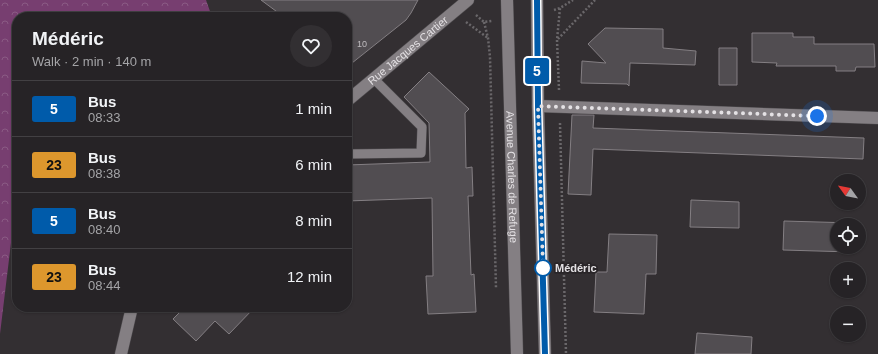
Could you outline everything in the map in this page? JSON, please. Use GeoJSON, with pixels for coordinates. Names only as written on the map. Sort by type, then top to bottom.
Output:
{"type":"FeatureCollection","features":[{"type":"Feature","properties":{"kind":"street","name":"Rue Jacques Cartier"},"geometry":{"type":"LineString","coordinates":[[352,97],[468,0]]}},
{"type":"Feature","properties":{"kind":"street","name":"Avenue Charles de Refuge"},"geometry":{"type":"LineString","coordinates":[[507,0],[517,354]]}},
{"type":"Feature","properties":{"kind":"street"},"geometry":{"type":"LineString","coordinates":[[537,0],[538,106],[545,354]]}},
{"type":"Feature","properties":{"kind":"street"},"geometry":{"type":"LineString","coordinates":[[538,106],[878,118]]}},
{"type":"Feature","properties":{"kind":"street"},"geometry":{"type":"LineString","coordinates":[[121,354],[131,312]]}},
{"type":"Feature","properties":{"kind":"lane"},"geometry":{"type":"LineString","coordinates":[[352,154],[421,153],[422,127],[374,79]]}},
{"type":"Feature","properties":{"kind":"path"},"geometry":{"type":"LineString","coordinates":[[560,8],[557,40],[566,354]]}},
{"type":"Feature","properties":{"kind":"path"},"geometry":{"type":"LineString","coordinates":[[484,22],[488,38],[490,57],[496,291]]}},
{"type":"Feature","properties":{"kind":"green space"},"geometry":{"type":"Polygon","coordinates":[[[0,0],[206,0],[210,12],[12,12],[12,234],[0,334],[0,0]]]}},
{"type":"Feature","properties":{"kind":"building"},"geometry":{"type":"Polygon","coordinates":[[[261,0],[418,0],[406,20],[352,63],[352,12],[277,12],[261,0]]]}},
{"type":"Feature","properties":{"kind":"building"},"geometry":{"type":"Polygon","coordinates":[[[605,28],[663,29],[663,48],[696,51],[695,65],[630,63],[629,86],[627,84],[581,83],[582,61],[606,63],[588,44],[605,28]]]}},
{"type":"Feature","properties":{"kind":"building"},"geometry":{"type":"Polygon","coordinates":[[[752,33],[793,33],[793,37],[814,37],[814,44],[874,44],[875,67],[856,67],[855,71],[836,71],[836,66],[776,66],[777,63],[752,62],[752,33]]]}},
{"type":"Feature","properties":{"kind":"building"},"geometry":{"type":"Polygon","coordinates":[[[719,48],[737,48],[737,85],[719,85],[719,48]]]}},
{"type":"Feature","properties":{"kind":"building"},"geometry":{"type":"Polygon","coordinates":[[[429,72],[469,109],[465,113],[466,168],[472,167],[473,196],[468,196],[471,275],[474,274],[476,312],[428,314],[426,276],[433,276],[432,198],[352,201],[352,165],[430,162],[429,123],[404,97],[429,72]]]}},
{"type":"Feature","properties":{"kind":"building"},"geometry":{"type":"Polygon","coordinates":[[[572,115],[594,115],[593,128],[864,138],[863,159],[593,149],[591,195],[568,194],[572,115]]]}},
{"type":"Feature","properties":{"kind":"building"},"geometry":{"type":"Polygon","coordinates":[[[691,200],[739,202],[739,228],[690,227],[691,200]]]}},
{"type":"Feature","properties":{"kind":"building"},"geometry":{"type":"Polygon","coordinates":[[[784,221],[830,222],[830,251],[783,250],[784,221]]]}},
{"type":"Feature","properties":{"kind":"building"},"geometry":{"type":"Polygon","coordinates":[[[609,234],[657,235],[656,274],[646,274],[644,314],[594,312],[596,272],[607,272],[609,234]]]}},
{"type":"Feature","properties":{"kind":"building"},"geometry":{"type":"Polygon","coordinates":[[[180,312],[250,312],[229,334],[215,321],[196,341],[173,319],[180,312]]]}},
{"type":"Feature","properties":{"kind":"building"},"geometry":{"type":"Polygon","coordinates":[[[697,333],[752,337],[751,354],[695,354],[697,333]]]}},
{"type":"Feature","properties":{"kind":"bus line","name":"5"},"geometry":{"type":"LineString","coordinates":[[537,0],[536,42],[545,354]]}},
{"type":"Feature","properties":{"kind":"place","name":"Médéric"},"geometry":{"type":"Point","coordinates":[543,268]}},
{"type":"Feature","properties":{"kind":"route"},"geometry":{"type":"LineString","coordinates":[[543,268],[538,106],[817,116]]}}]}
